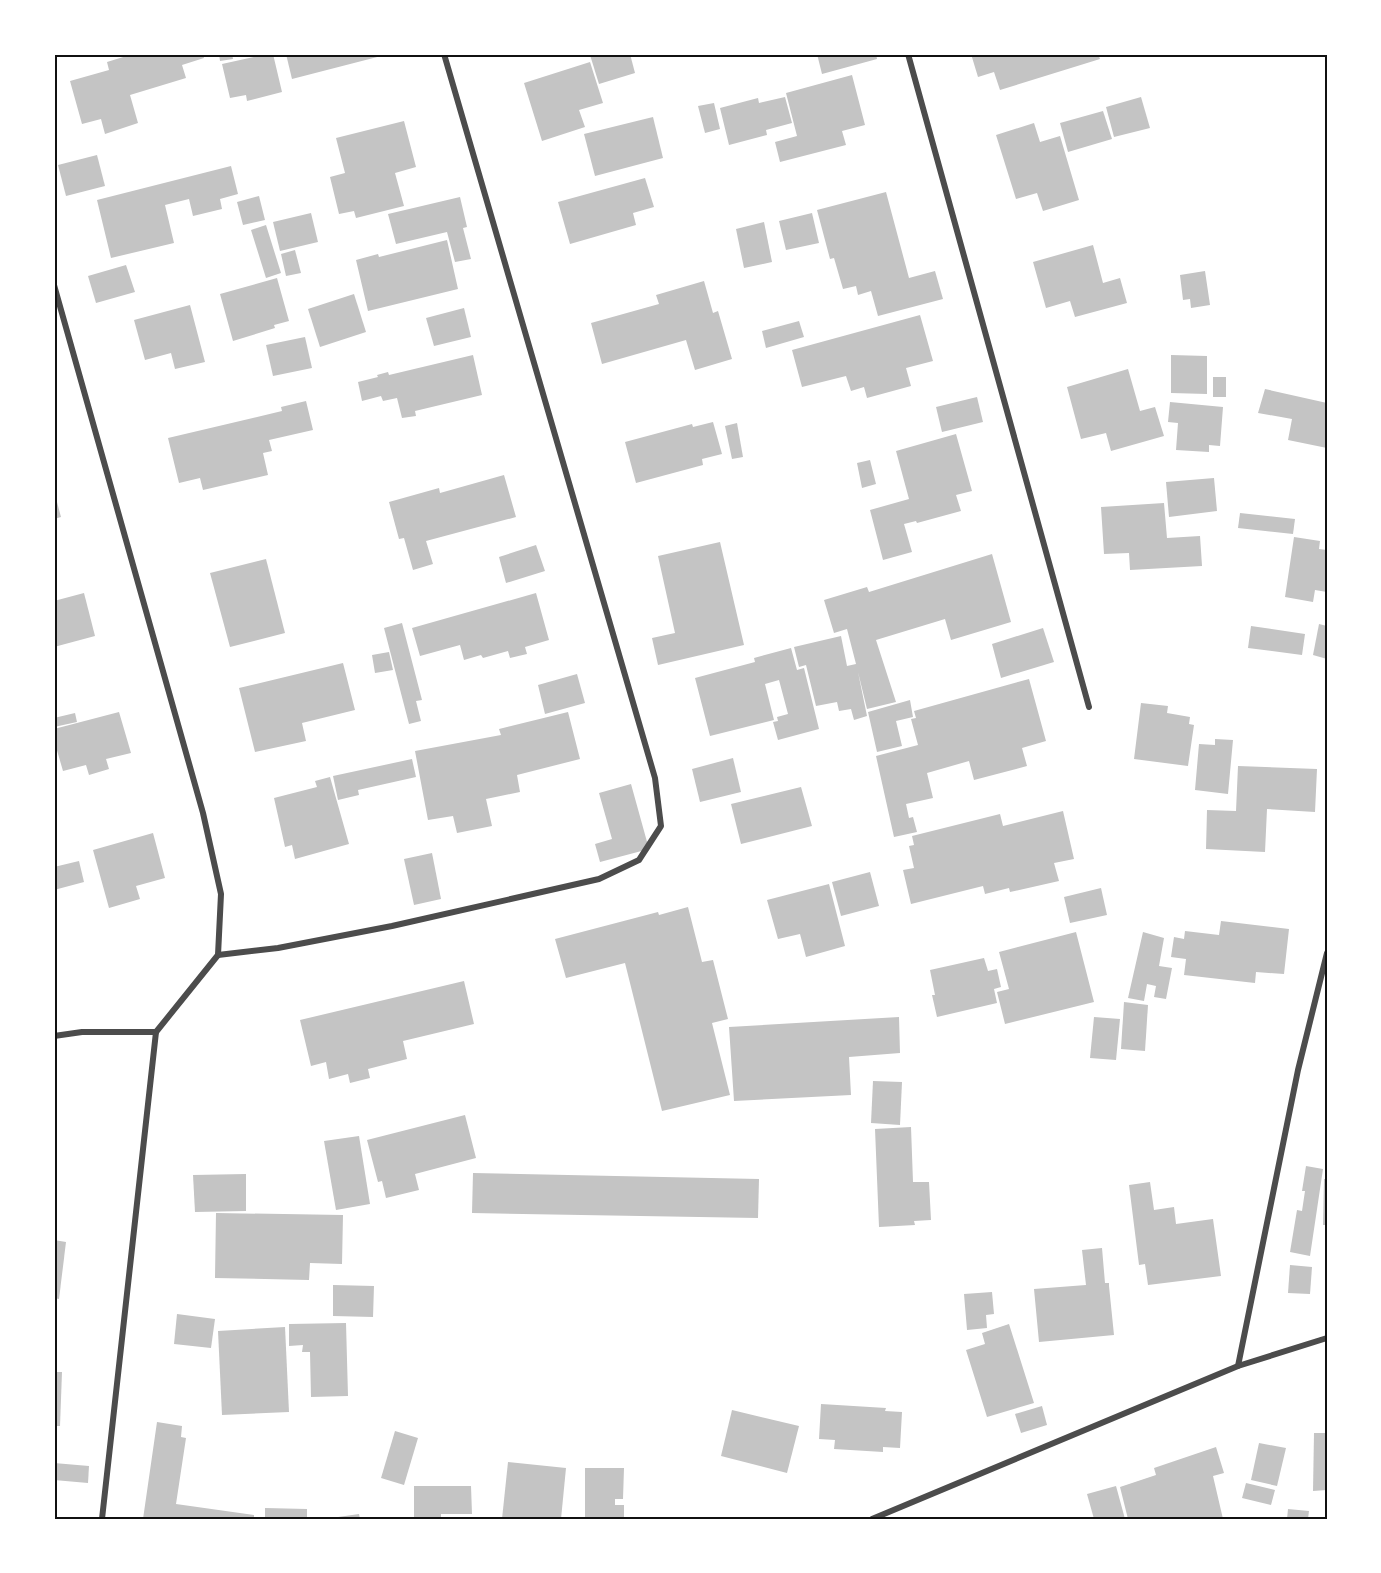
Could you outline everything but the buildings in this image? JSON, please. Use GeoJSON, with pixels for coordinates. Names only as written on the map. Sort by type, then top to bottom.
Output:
{"type":"FeatureCollection","features":[{"type":"Feature","properties":{"kind":"street"},"geometry":{"type":"LineString","coordinates":[[218,955],[278,948],[392,926],[599,879],[639,860],[661,826],[655,778],[444,54]]}},
{"type":"Feature","properties":{"kind":"street"},"geometry":{"type":"LineString","coordinates":[[908,54],[1089,707]]}},
{"type":"Feature","properties":{"kind":"street"},"geometry":{"type":"LineString","coordinates":[[54,285],[203,813],[222,894],[218,955],[156,1032],[102,1519]]}},
{"type":"Feature","properties":{"kind":"street"},"geometry":{"type":"LineString","coordinates":[[1238,1366],[1298,1070],[1327,953]]}},
{"type":"Feature","properties":{"kind":"street"},"geometry":{"type":"LineString","coordinates":[[54,1036],[82,1032],[156,1032]]}},
{"type":"Feature","properties":{"kind":"street"},"geometry":{"type":"LineString","coordinates":[[872,1519],[1238,1366],[1327,1338]]}}]}
